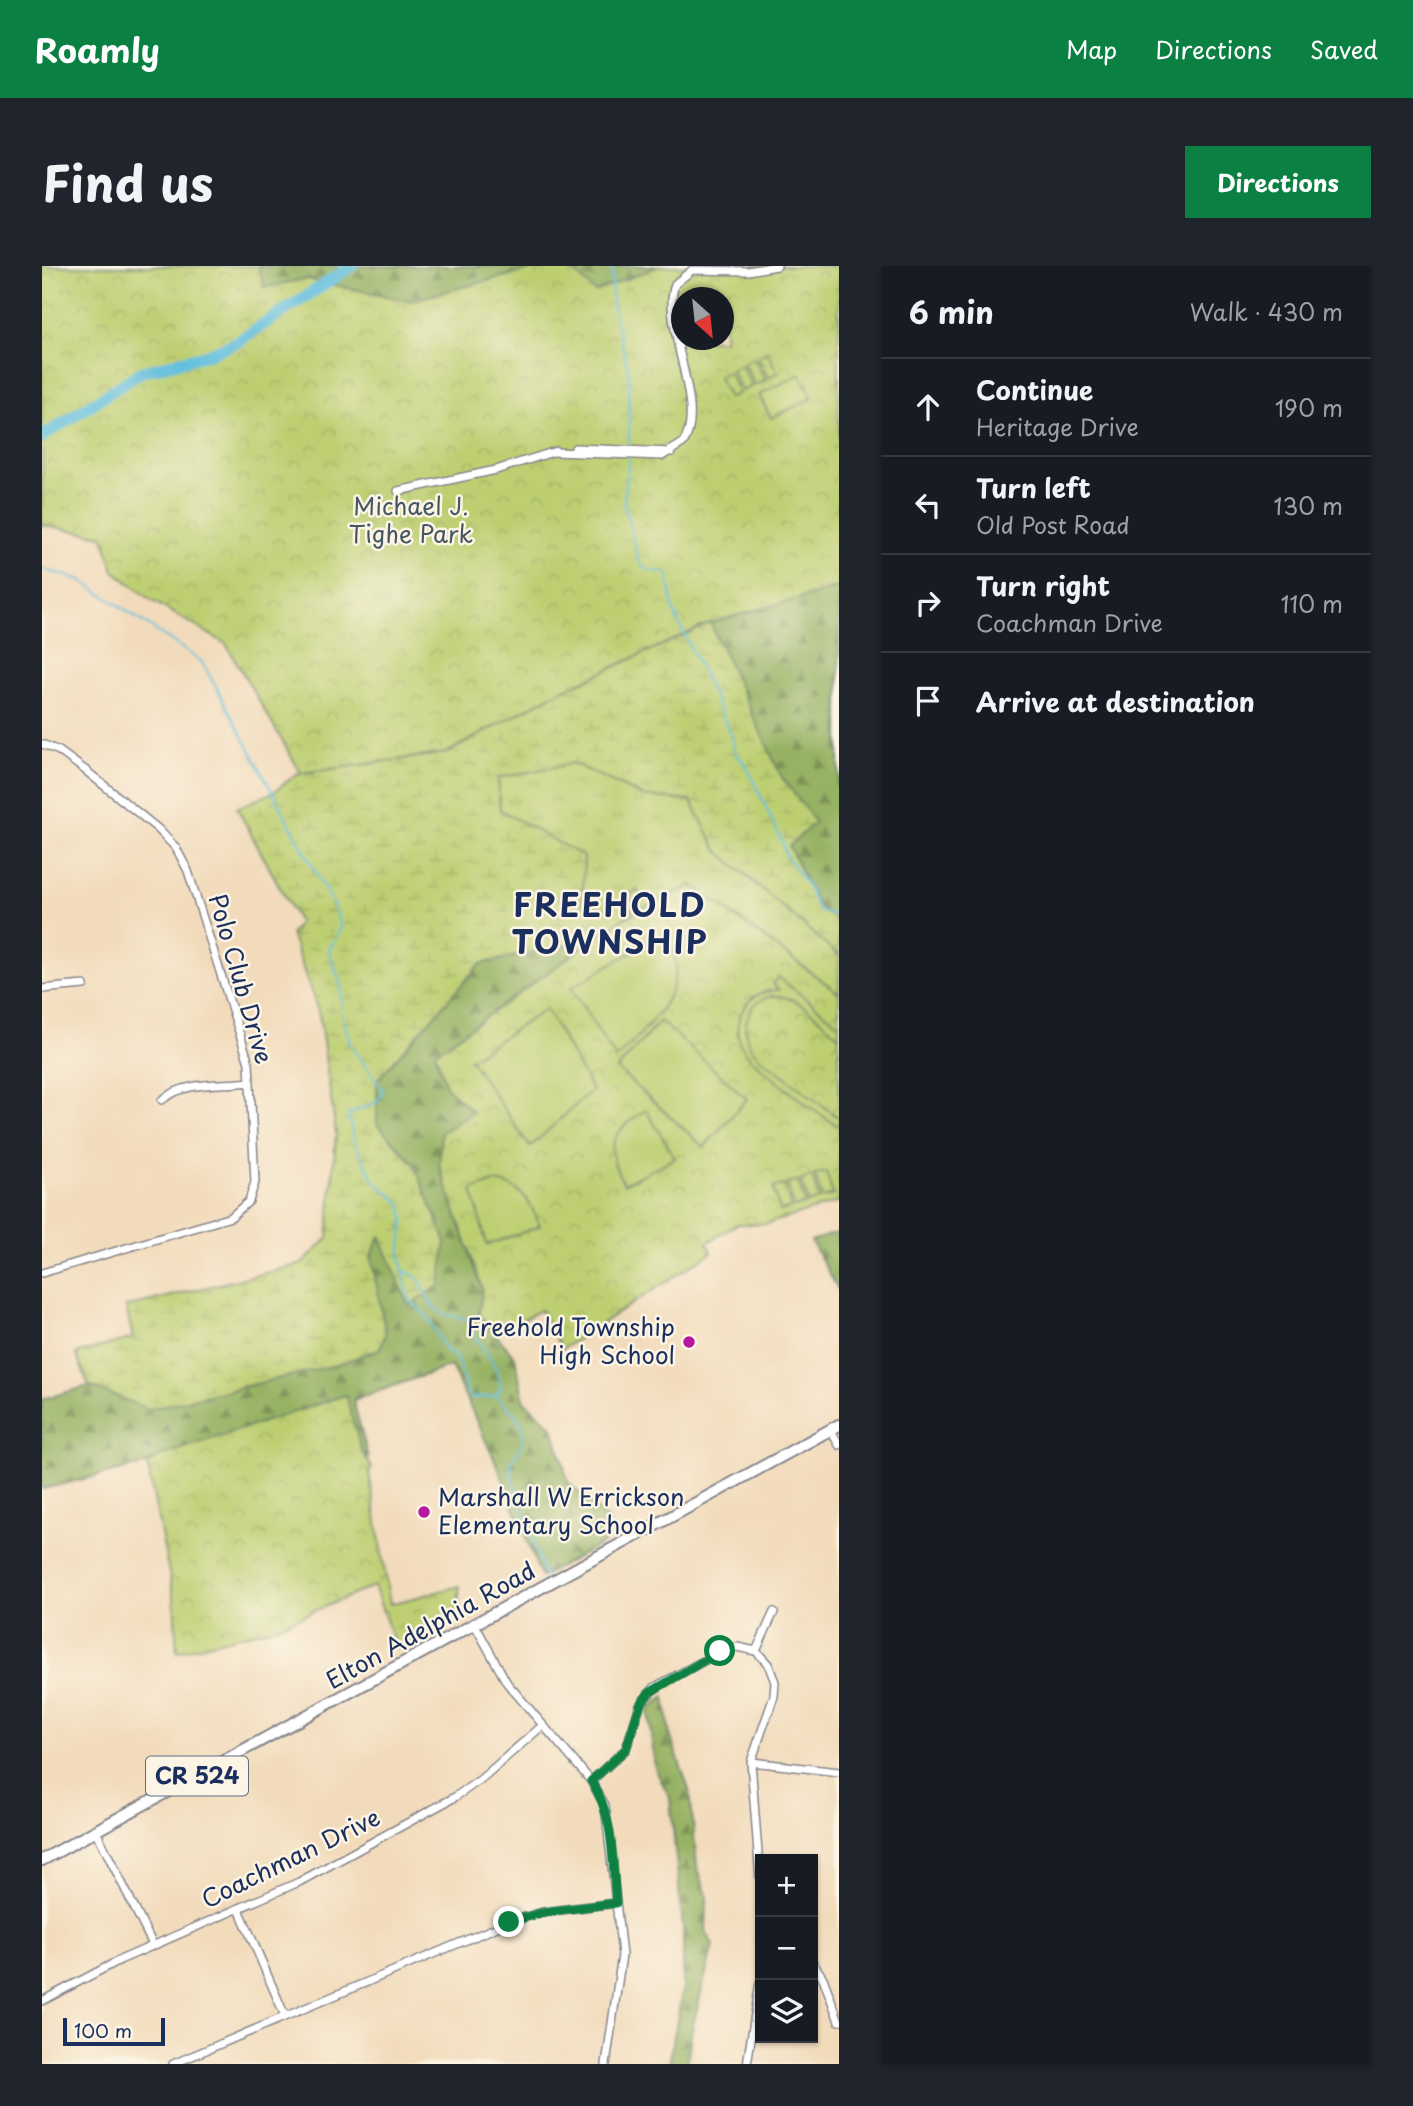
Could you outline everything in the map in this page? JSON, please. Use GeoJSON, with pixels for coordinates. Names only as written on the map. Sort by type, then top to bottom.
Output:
{"type":"FeatureCollection","features":[{"type":"Feature","properties":{"kind":"main road","name":"Elton Adelphia Road"},"geometry":{"type":"LineString","coordinates":[[42,1860],[835,1428]]}},
{"type":"Feature","properties":{"kind":"street"},"geometry":{"type":"LineString","coordinates":[[398,491],[496,470],[554,452],[634,451],[662,456],[671,452],[686,439],[690,423],[672,305],[674,284],[692,270],[748,271],[777,266]]}},
{"type":"Feature","properties":{"kind":"street","name":"Polo Club Drive"},"geometry":{"type":"LineString","coordinates":[[42,744],[59,751],[85,770],[158,829],[183,860],[246,1049],[255,1182],[251,1197],[239,1212],[198,1229],[43,1271]]}},
{"type":"Feature","properties":{"kind":"street"},"geometry":{"type":"LineString","coordinates":[[42,989],[84,985]]}},
{"type":"Feature","properties":{"kind":"street"},"geometry":{"type":"LineString","coordinates":[[162,1100],[173,1091],[187,1087],[250,1082]]}},
{"type":"Feature","properties":{"kind":"street"},"geometry":{"type":"LineString","coordinates":[[835,1428],[839,1445]]}},
{"type":"Feature","properties":{"kind":"street"},"geometry":{"type":"LineString","coordinates":[[756,1651],[774,1612]]}},
{"type":"Feature","properties":{"kind":"street"},"geometry":{"type":"LineString","coordinates":[[475,1625],[507,1683],[591,1781],[601,1796],[607,1813],[622,1965],[606,2064]]}},
{"type":"Feature","properties":{"kind":"street"},"geometry":{"type":"LineString","coordinates":[[591,1781],[626,1749],[640,1705],[655,1687],[724,1650],[737,1647],[756,1651],[771,1668],[775,1690],[751,1762],[758,1854]]}},
{"type":"Feature","properties":{"kind":"street","name":"Coachman Drive"},"geometry":{"type":"LineString","coordinates":[[42,2001],[153,1945],[299,1882],[455,1797],[481,1779],[542,1726]]}},
{"type":"Feature","properties":{"kind":"street"},"geometry":{"type":"LineString","coordinates":[[751,1762],[839,1772]]}},
{"type":"Feature","properties":{"kind":"street"},"geometry":{"type":"LineString","coordinates":[[96,1831],[129,1891],[153,1945]]}},
{"type":"Feature","properties":{"kind":"street"},"geometry":{"type":"LineString","coordinates":[[173,2064],[509,1922],[544,1912],[616,1903]]}},
{"type":"Feature","properties":{"kind":"street"},"geometry":{"type":"LineString","coordinates":[[239,1909],[285,2016]]}},
{"type":"Feature","properties":{"kind":"street"},"geometry":{"type":"LineString","coordinates":[[818,1971],[839,2021]]}},
{"type":"Feature","properties":{"kind":"street"},"geometry":{"type":"LineString","coordinates":[[747,2064],[755,2014]]}},
{"type":"Feature","properties":{"kind":"green space","name":"Michael J. Tighe Park"},"geometry":{"type":"Polygon","coordinates":[[[42,266],[258,266],[264,287],[307,279],[409,301],[545,266],[568,266],[595,292],[659,266],[839,266],[839,587],[710,623],[552,695],[446,753],[301,773],[226,644],[151,600],[114,571],[103,536],[42,525],[42,266]]]}},
{"type":"Feature","properties":{"kind":"green space"},"geometry":{"type":"Polygon","coordinates":[[[257,266],[545,266],[409,301],[307,279],[264,288],[257,266]]]}},
{"type":"Feature","properties":{"kind":"green space"},"geometry":{"type":"Polygon","coordinates":[[[568,266],[659,266],[595,293],[568,266]]]}},
{"type":"Feature","properties":{"kind":"green space"},"geometry":{"type":"Polygon","coordinates":[[[767,352],[778,373],[768,378],[758,357],[767,352]]]}},
{"type":"Feature","properties":{"kind":"green space"},"geometry":{"type":"Polygon","coordinates":[[[754,358],[765,380],[755,385],[744,363],[754,358]]]}},
{"type":"Feature","properties":{"kind":"green space"},"geometry":{"type":"Polygon","coordinates":[[[741,365],[752,386],[742,391],[731,370],[741,365]]]}},
{"type":"Feature","properties":{"kind":"green space"},"geometry":{"type":"Polygon","coordinates":[[[728,372],[739,393],[729,398],[718,377],[728,372]]]}},
{"type":"Feature","properties":{"kind":"green space"},"geometry":{"type":"Polygon","coordinates":[[[800,374],[813,398],[771,418],[759,395],[800,374]]]}},
{"type":"Feature","properties":{"kind":"green space"},"geometry":{"type":"Polygon","coordinates":[[[839,587],[839,923],[817,905],[789,846],[814,822],[781,776],[710,623],[839,587]]]}},
{"type":"Feature","properties":{"kind":"green space"},"geometry":{"type":"Polygon","coordinates":[[[710,623],[781,776],[815,822],[789,846],[817,905],[839,923],[839,956],[718,851],[691,801],[643,796],[573,763],[498,778],[500,810],[584,857],[582,904],[603,909],[637,890],[642,898],[624,918],[595,939],[480,964],[377,1080],[377,1124],[414,1164],[446,1242],[440,1285],[409,1306],[380,1236],[371,1256],[386,1335],[379,1349],[336,1365],[149,1409],[89,1386],[76,1354],[133,1338],[126,1307],[302,1264],[328,1238],[336,1134],[319,1014],[291,934],[299,923],[237,808],[274,792],[296,774],[447,753],[552,695],[710,623]]]}},
{"type":"Feature","properties":{"kind":"green space"},"geometry":{"type":"Polygon","coordinates":[[[573,763],[643,796],[691,801],[718,851],[839,956],[839,993],[692,885],[624,918],[642,899],[603,909],[582,904],[584,857],[500,810],[498,778],[573,763]]]}},
{"type":"Feature","properties":{"kind":"green space"},"geometry":{"type":"Polygon","coordinates":[[[692,885],[839,993],[839,1202],[766,1224],[737,1224],[707,1243],[712,1252],[562,1349],[540,1310],[497,1333],[479,1315],[482,1288],[439,1164],[441,1133],[473,1112],[447,1088],[435,1053],[624,918],[692,885]]]}},
{"type":"Feature","properties":{"kind":"green space"},"geometry":{"type":"Polygon","coordinates":[[[664,933],[673,951],[676,969],[673,986],[654,1018],[616,1059],[571,988],[664,933]]]}},
{"type":"Feature","properties":{"kind":"green space"},"geometry":{"type":"Polygon","coordinates":[[[595,939],[435,1053],[447,1088],[474,1113],[439,1164],[482,1288],[479,1315],[515,1357],[524,1401],[553,1427],[568,1482],[609,1521],[605,1542],[541,1577],[499,1469],[451,1366],[353,1400],[368,1457],[361,1450],[345,1395],[163,1455],[147,1464],[42,1489],[42,1399],[89,1386],[149,1409],[336,1365],[379,1349],[386,1335],[371,1256],[414,1164],[377,1124],[377,1080],[480,964],[595,939]]]}},
{"type":"Feature","properties":{"kind":"green space"},"geometry":{"type":"Polygon","coordinates":[[[778,977],[839,1024],[839,1036],[799,1003],[772,996],[753,1006],[748,1015],[746,1036],[750,1047],[839,1118],[839,1126],[771,1077],[742,1047],[738,1024],[743,1010],[749,1001],[758,995],[779,990],[773,984],[778,977]]]}},
{"type":"Feature","properties":{"kind":"green space"},"geometry":{"type":"Polygon","coordinates":[[[546,1009],[592,1090],[530,1147],[470,1059],[546,1009]]]}},
{"type":"Feature","properties":{"kind":"green space"},"geometry":{"type":"Polygon","coordinates":[[[660,1021],[747,1099],[704,1147],[617,1069],[660,1021]]]}},
{"type":"Feature","properties":{"kind":"green space"},"geometry":{"type":"Polygon","coordinates":[[[646,1110],[675,1158],[624,1184],[613,1160],[614,1142],[625,1126],[646,1110]]]}},
{"type":"Feature","properties":{"kind":"green space"},"geometry":{"type":"Polygon","coordinates":[[[826,1172],[833,1195],[822,1198],[815,1175],[826,1172]]]}},
{"type":"Feature","properties":{"kind":"green space"},"geometry":{"type":"Polygon","coordinates":[[[812,1176],[819,1199],[808,1203],[801,1180],[812,1176]]]}},
{"type":"Feature","properties":{"kind":"green space"},"geometry":{"type":"Polygon","coordinates":[[[798,1181],[805,1204],[794,1207],[787,1184],[798,1181]]]}},
{"type":"Feature","properties":{"kind":"green space"},"geometry":{"type":"Polygon","coordinates":[[[494,1182],[511,1186],[524,1196],[540,1226],[487,1245],[472,1190],[494,1182]]]}},
{"type":"Feature","properties":{"kind":"green space"},"geometry":{"type":"Polygon","coordinates":[[[784,1185],[791,1208],[780,1211],[773,1188],[784,1185]]]}},
{"type":"Feature","properties":{"kind":"green space"},"geometry":{"type":"Polygon","coordinates":[[[839,1232],[839,1291],[811,1241],[839,1232]]]}},
{"type":"Feature","properties":{"kind":"green space"},"geometry":{"type":"Polygon","coordinates":[[[346,1395],[361,1450],[372,1468],[369,1472],[390,1604],[460,1586],[457,1613],[396,1648],[374,1586],[275,1627],[177,1652],[174,1598],[147,1464],[163,1455],[346,1395]]]}},
{"type":"Feature","properties":{"kind":"green space"},"geometry":{"type":"Polygon","coordinates":[[[665,1697],[670,1735],[690,1793],[697,1867],[707,1895],[706,1931],[713,1945],[691,2033],[687,2064],[669,2064],[683,1988],[683,1927],[670,1798],[655,1768],[648,1709],[665,1697]]]}},
{"type":"Feature","properties":{"kind":"waterway"},"geometry":{"type":"LineString","coordinates":[[42,437],[141,372],[209,354],[237,342],[352,266]]}},
{"type":"Feature","properties":{"kind":"waterway"},"geometry":{"type":"LineString","coordinates":[[612,266],[612,305],[629,373],[629,449]]}},
{"type":"Feature","properties":{"kind":"waterway"},"geometry":{"type":"LineString","coordinates":[[629,458],[624,503],[638,559],[646,568],[664,572],[669,577],[673,610],[731,734],[735,753],[746,765],[783,843],[785,854],[808,887],[818,911],[839,915]]}},
{"type":"Feature","properties":{"kind":"waterway"},"geometry":{"type":"LineString","coordinates":[[42,569],[81,580],[201,661],[214,683],[335,908],[341,927],[329,951],[341,986],[342,1012],[351,1046],[383,1090],[378,1101],[348,1115],[355,1143],[375,1182],[401,1203],[404,1221],[400,1255],[409,1299],[428,1318],[446,1351],[454,1355],[460,1366],[466,1392],[472,1398],[496,1396],[501,1387],[498,1375],[468,1320],[444,1314],[436,1309],[418,1279],[404,1271]]}},
{"type":"Feature","properties":{"kind":"waterway"},"geometry":{"type":"LineString","coordinates":[[496,1397],[512,1411],[522,1426],[522,1442],[511,1461],[511,1475],[545,1578]]}},
{"type":"Feature","properties":{"kind":"place","name":"Freehold Township High School"},"geometry":{"type":"Point","coordinates":[689,1342]}},
{"type":"Feature","properties":{"kind":"place","name":"Marshall W Errickson Elementary School"},"geometry":{"type":"Point","coordinates":[424,1512]}},
{"type":"Feature","properties":{"kind":"district","name":"FREEHOLD TOWNSHIP"},"geometry":{"type":"Point","coordinates":[610,924]}},
{"type":"Feature","properties":{"kind":"route"},"geometry":{"type":"LineString","coordinates":[[509,1922],[544,1912],[616,1903],[607,1813],[601,1796],[591,1781],[620,1756],[630,1743],[640,1705],[649,1693],[720,1651]]}}]}
